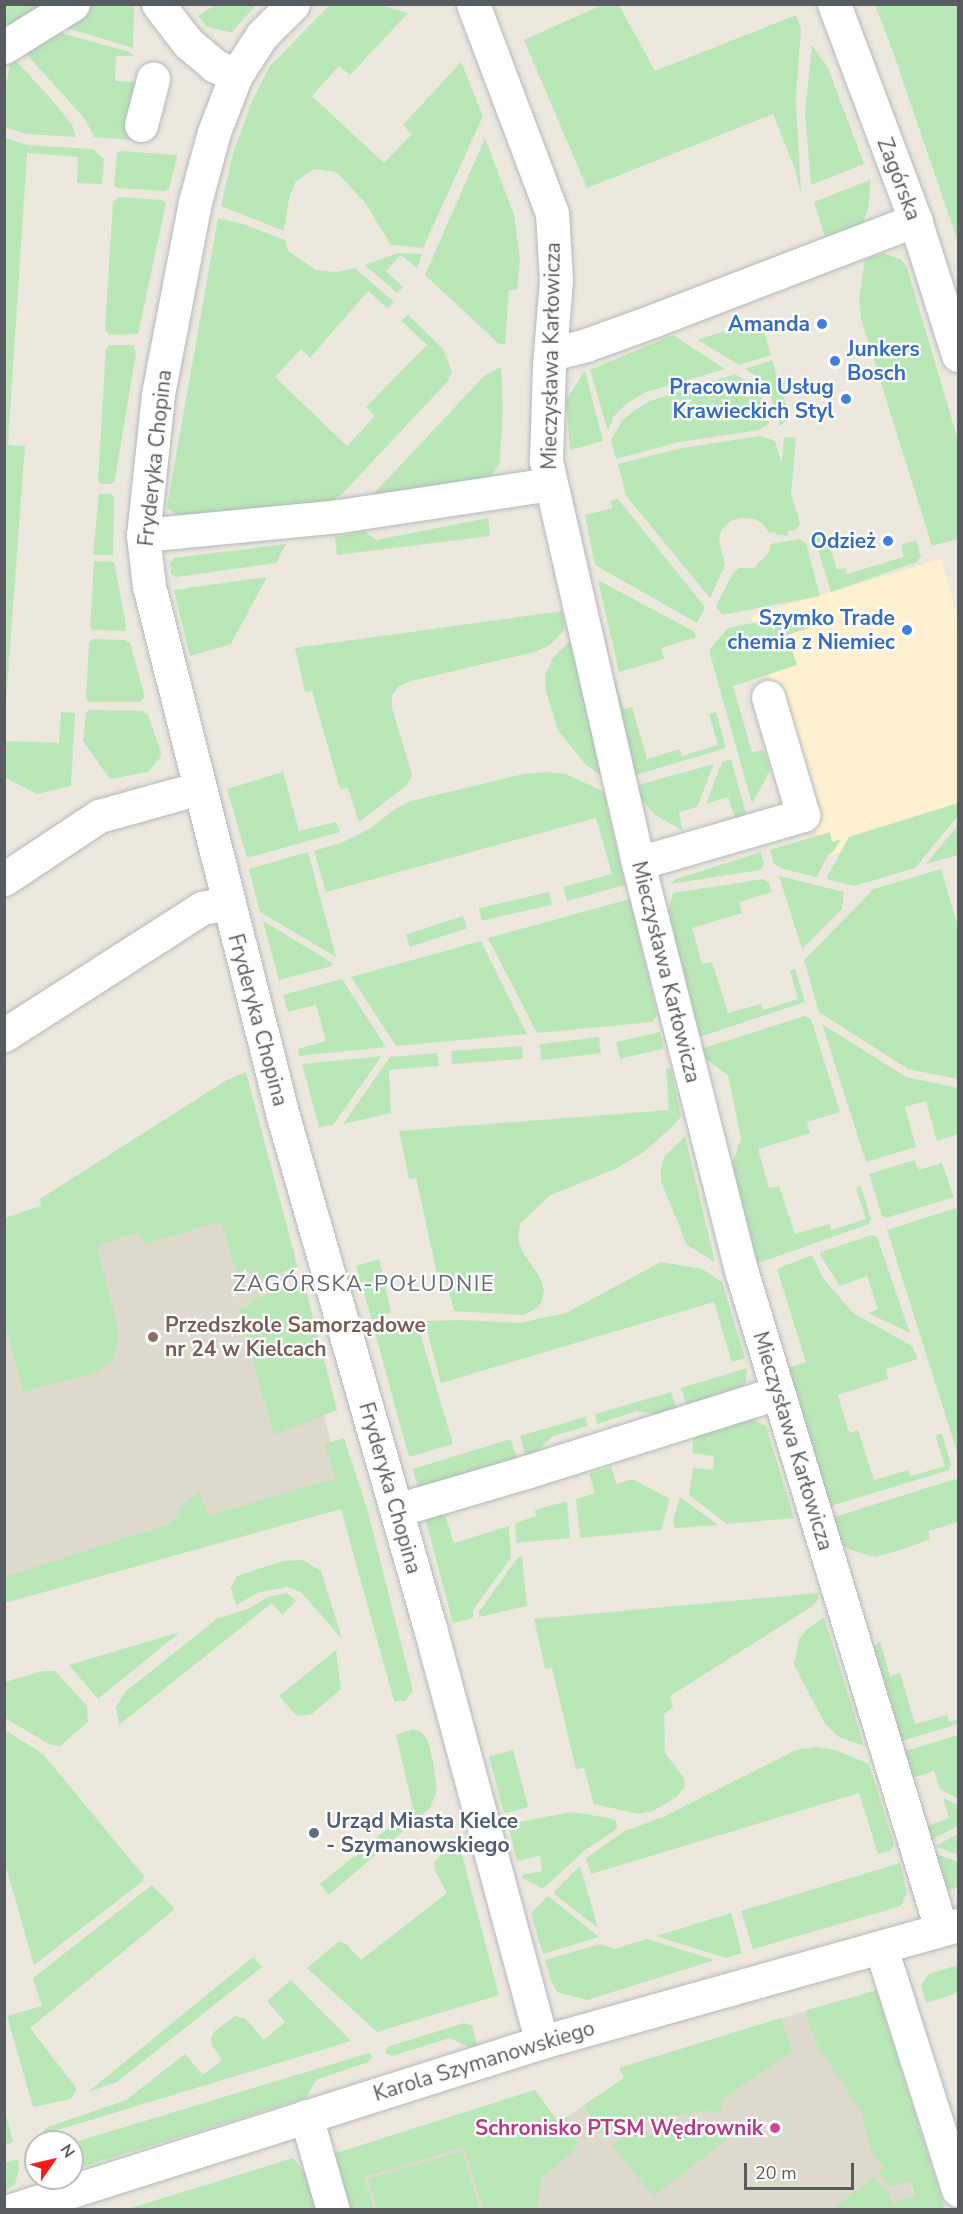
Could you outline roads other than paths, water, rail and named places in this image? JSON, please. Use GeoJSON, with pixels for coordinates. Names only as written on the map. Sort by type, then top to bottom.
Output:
{"type":"FeatureCollection","features":[{"type":"Feature","properties":{"kind":"street"},"geometry":{"type":"LineString","coordinates":[[4,47],[74,4]]}},
{"type":"Feature","properties":{"kind":"street"},"geometry":{"type":"LineString","coordinates":[[158,4],[188,44],[215,66],[236,75]]}},
{"type":"Feature","properties":{"kind":"street","name":"Fryderyka Chopina"},"geometry":{"type":"LineString","coordinates":[[293,4],[262,35],[236,75],[214,132],[194,210],[158,395],[143,535],[148,586],[283,1116],[397,1510],[542,2042]]}},
{"type":"Feature","properties":{"kind":"street","name":"Mieczysława Karłowicza"},"geometry":{"type":"LineString","coordinates":[[474,4],[552,213],[556,280],[546,461],[570,557],[638,863],[742,1273],[777,1393],[950,1927]]}},
{"type":"Feature","properties":{"kind":"street","name":"Zagórska"},"geometry":{"type":"LineString","coordinates":[[834,4],[915,220],[958,355]]}},
{"type":"Feature","properties":{"kind":"street"},"geometry":{"type":"LineString","coordinates":[[141,125],[153,79]]}},
{"type":"Feature","properties":{"kind":"street"},"geometry":{"type":"LineString","coordinates":[[551,354],[586,345],[655,320],[915,220]]}},
{"type":"Feature","properties":{"kind":"street"},"geometry":{"type":"LineString","coordinates":[[143,535],[339,516],[550,484]]}},
{"type":"Feature","properties":{"kind":"street"},"geometry":{"type":"LineString","coordinates":[[638,863],[803,815],[768,697]]}},
{"type":"Feature","properties":{"kind":"street"},"geometry":{"type":"LineString","coordinates":[[4,879],[99,816],[199,788]]}},
{"type":"Feature","properties":{"kind":"street"},"geometry":{"type":"LineString","coordinates":[[4,1035],[202,908],[228,903]]}},
{"type":"Feature","properties":{"kind":"street"},"geometry":{"type":"LineString","coordinates":[[397,1510],[777,1393]]}},
{"type":"Feature","properties":{"kind":"street","name":"Karola Szymanowskiego"},"geometry":{"type":"LineString","coordinates":[[12,2210],[542,2042],[950,1927]]}},
{"type":"Feature","properties":{"kind":"street"},"geometry":{"type":"LineString","coordinates":[[881,1948],[958,2190]]}},
{"type":"Feature","properties":{"kind":"street"},"geometry":{"type":"LineString","coordinates":[[306,2116],[333,2210]]}},
{"type":"Feature","properties":{"kind":"place","name":"Amanda"},"geometry":{"type":"Point","coordinates":[822,324]}},
{"type":"Feature","properties":{"kind":"place","name":"Junkers Bosch"},"geometry":{"type":"Point","coordinates":[835,361]}},
{"type":"Feature","properties":{"kind":"place","name":"Pracownia Usług Krawieckich Styl"},"geometry":{"type":"Point","coordinates":[846,399]}},
{"type":"Feature","properties":{"kind":"place","name":"Odzież"},"geometry":{"type":"Point","coordinates":[888,541]}},
{"type":"Feature","properties":{"kind":"place","name":"Szymko Trade chemia z Niemiec"},"geometry":{"type":"Point","coordinates":[907,630]}},
{"type":"Feature","properties":{"kind":"place","name":"Przedszkole Samorządowe nr 24 w Kielcach"},"geometry":{"type":"Point","coordinates":[153,1337]}},
{"type":"Feature","properties":{"kind":"place","name":"Urząd Miasta Kielce - Szymanowskiego"},"geometry":{"type":"Point","coordinates":[314,1833]}},
{"type":"Feature","properties":{"kind":"place","name":"Schronisko PTSM Wędrownik"},"geometry":{"type":"Point","coordinates":[775,2128]}},
{"type":"Feature","properties":{"kind":"district","name":"ZAGÓRSKA-POŁUDNIE"},"geometry":{"type":"Point","coordinates":[364,1285]}}]}
